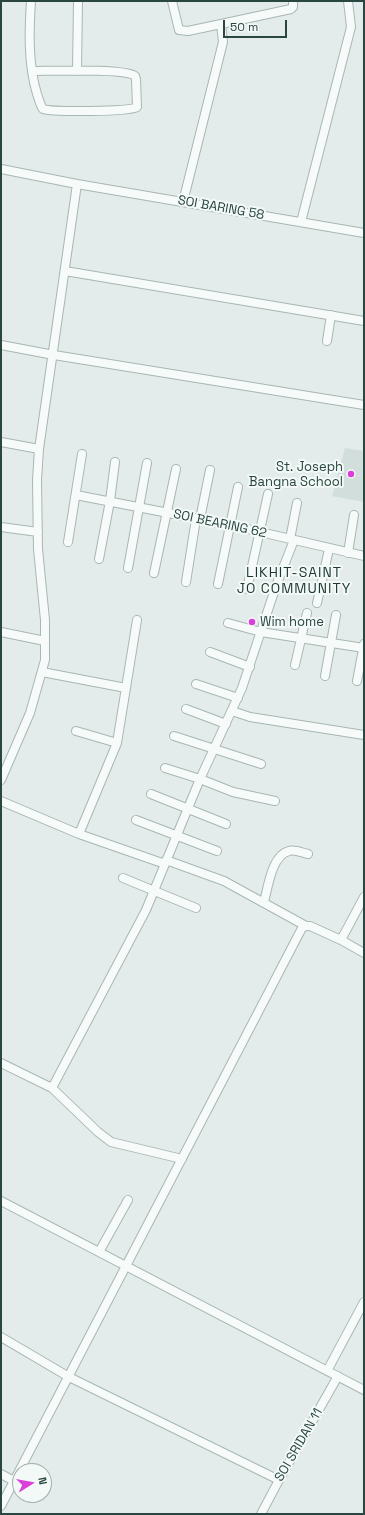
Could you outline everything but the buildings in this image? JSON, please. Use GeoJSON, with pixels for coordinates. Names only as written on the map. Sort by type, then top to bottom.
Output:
{"type":"FeatureCollection","features":[{"type":"Feature","properties":{"kind":"street"},"geometry":{"type":"LineString","coordinates":[[31,1],[30,57],[32,71],[41,106],[46,110],[127,110],[137,107],[136,80],[134,74],[120,72],[32,71]]}},
{"type":"Feature","properties":{"kind":"street"},"geometry":{"type":"LineString","coordinates":[[77,71],[78,1]]}},
{"type":"Feature","properties":{"kind":"street"},"geometry":{"type":"LineString","coordinates":[[172,1],[179,30],[188,31],[291,9],[293,7],[293,1]]}},
{"type":"Feature","properties":{"kind":"street"},"geometry":{"type":"LineString","coordinates":[[301,222],[351,27],[348,1]]}},
{"type":"Feature","properties":{"kind":"street"},"geometry":{"type":"LineString","coordinates":[[184,202],[223,48],[221,24]]}},
{"type":"Feature","properties":{"kind":"street","name":"SOI BARING 58"},"geometry":{"type":"LineString","coordinates":[[1,169],[77,184],[364,233]]}},
{"type":"Feature","properties":{"kind":"street"},"geometry":{"type":"LineString","coordinates":[[1,780],[30,713],[45,660],[38,532],[37,480],[39,449],[54,355],[77,184]]}},
{"type":"Feature","properties":{"kind":"street"},"geometry":{"type":"LineString","coordinates":[[65,271],[364,321]]}},
{"type":"Feature","properties":{"kind":"street"},"geometry":{"type":"LineString","coordinates":[[327,341],[331,315]]}},
{"type":"Feature","properties":{"kind":"street"},"geometry":{"type":"LineString","coordinates":[[1,345],[54,355],[364,405]]}},
{"type":"Feature","properties":{"kind":"street"},"geometry":{"type":"LineString","coordinates":[[1,442],[39,449]]}},
{"type":"Feature","properties":{"kind":"street"},"geometry":{"type":"LineString","coordinates":[[68,542],[82,454]]}},
{"type":"Feature","properties":{"kind":"street"},"geometry":{"type":"LineString","coordinates":[[99,559],[110,501],[115,462]]}},
{"type":"Feature","properties":{"kind":"street"},"geometry":{"type":"LineString","coordinates":[[128,568],[146,463]]}},
{"type":"Feature","properties":{"kind":"street"},"geometry":{"type":"LineString","coordinates":[[154,573],[176,469]]}},
{"type":"Feature","properties":{"kind":"street"},"geometry":{"type":"LineString","coordinates":[[186,582],[198,519],[210,470]]}},
{"type":"Feature","properties":{"kind":"street"},"geometry":{"type":"LineString","coordinates":[[218,584],[238,488]]}},
{"type":"Feature","properties":{"kind":"street"},"geometry":{"type":"LineString","coordinates":[[247,589],[268,494]]}},
{"type":"Feature","properties":{"kind":"street","name":"SOI BEARING 62"},"geometry":{"type":"LineString","coordinates":[[76,495],[230,525],[364,556]]}},
{"type":"Feature","properties":{"kind":"street"},"geometry":{"type":"LineString","coordinates":[[52,1088],[142,917],[200,779],[238,698],[250,667],[292,540],[297,503]]}},
{"type":"Feature","properties":{"kind":"street"},"geometry":{"type":"LineString","coordinates":[[348,553],[354,515]]}},
{"type":"Feature","properties":{"kind":"street"},"geometry":{"type":"LineString","coordinates":[[1,527],[38,532]]}},
{"type":"Feature","properties":{"kind":"street"},"geometry":{"type":"LineString","coordinates":[[317,603],[329,549]]}},
{"type":"Feature","properties":{"kind":"street"},"geometry":{"type":"LineString","coordinates":[[295,666],[307,613]]}},
{"type":"Feature","properties":{"kind":"street"},"geometry":{"type":"LineString","coordinates":[[325,676],[336,616]]}},
{"type":"Feature","properties":{"kind":"street"},"geometry":{"type":"LineString","coordinates":[[79,834],[117,743],[137,620]]}},
{"type":"Feature","properties":{"kind":"street"},"geometry":{"type":"LineString","coordinates":[[228,623],[261,632],[364,647],[357,681]]}},
{"type":"Feature","properties":{"kind":"street"},"geometry":{"type":"LineString","coordinates":[[1,632],[45,641]]}},
{"type":"Feature","properties":{"kind":"street"},"geometry":{"type":"LineString","coordinates":[[210,652],[250,667]]}},
{"type":"Feature","properties":{"kind":"street"},"geometry":{"type":"LineString","coordinates":[[42,672],[126,688]]}},
{"type":"Feature","properties":{"kind":"street"},"geometry":{"type":"LineString","coordinates":[[196,684],[238,698]]}},
{"type":"Feature","properties":{"kind":"street"},"geometry":{"type":"LineString","coordinates":[[186,709],[226,724]]}},
{"type":"Feature","properties":{"kind":"street"},"geometry":{"type":"LineString","coordinates":[[232,711],[250,717],[364,734]]}},
{"type":"Feature","properties":{"kind":"street"},"geometry":{"type":"LineString","coordinates":[[76,731],[117,743]]}},
{"type":"Feature","properties":{"kind":"street"},"geometry":{"type":"LineString","coordinates":[[174,736],[261,764]]}},
{"type":"Feature","properties":{"kind":"street"},"geometry":{"type":"LineString","coordinates":[[165,768],[200,779],[233,792],[274,801]]}},
{"type":"Feature","properties":{"kind":"street"},"geometry":{"type":"LineString","coordinates":[[150,794],[226,824]]}},
{"type":"Feature","properties":{"kind":"street"},"geometry":{"type":"LineString","coordinates":[[1,802],[79,834],[224,881],[306,926],[310,926],[341,940],[364,953]]}},
{"type":"Feature","properties":{"kind":"street"},"geometry":{"type":"LineString","coordinates":[[136,820],[217,851]]}},
{"type":"Feature","properties":{"kind":"street"},"geometry":{"type":"LineString","coordinates":[[264,902],[272,869],[282,854],[291,850],[308,854]]}},
{"type":"Feature","properties":{"kind":"street"},"geometry":{"type":"LineString","coordinates":[[123,878],[196,908]]}},
{"type":"Feature","properties":{"kind":"street"},"geometry":{"type":"LineString","coordinates":[[341,940],[364,897]]}},
{"type":"Feature","properties":{"kind":"street"},"geometry":{"type":"LineString","coordinates":[[24,1463],[302,928],[306,926]]}},
{"type":"Feature","properties":{"kind":"street"},"geometry":{"type":"LineString","coordinates":[[1,1063],[52,1088],[98,1132],[111,1142],[182,1159]]}},
{"type":"Feature","properties":{"kind":"street"},"geometry":{"type":"LineString","coordinates":[[99,1252],[128,1200]]}},
{"type":"Feature","properties":{"kind":"street"},"geometry":{"type":"LineString","coordinates":[[1,1201],[364,1390]]}},
{"type":"Feature","properties":{"kind":"street"},"geometry":{"type":"LineString","coordinates":[[327,1371],[364,1302]]}},
{"type":"Feature","properties":{"kind":"street"},"geometry":{"type":"LineString","coordinates":[[1,1337],[69,1377],[279,1480]]}},
{"type":"Feature","properties":{"kind":"street","name":"SOI SRIDAN 11"},"geometry":{"type":"LineString","coordinates":[[261,1514],[338,1376]]}},
{"type":"Feature","properties":{"kind":"street"},"geometry":{"type":"LineString","coordinates":[[1,1474],[12,1480]]}},
{"type":"Feature","properties":{"kind":"street"},"geometry":{"type":"LineString","coordinates":[[1,1506],[12,1485]]}},
{"type":"Feature","properties":{"kind":"shaded area","name":"St. Joseph Bangna School"},"geometry":{"type":"Polygon","coordinates":[[[345,448],[364,451],[364,502],[332,496],[345,448]]]}},
{"type":"Feature","properties":{"kind":"place","name":"St. Joseph Bangna School"},"geometry":{"type":"Point","coordinates":[351,474]}},
{"type":"Feature","properties":{"kind":"place","name":"Wim home"},"geometry":{"type":"Point","coordinates":[252,622]}},
{"type":"Feature","properties":{"kind":"district","name":"LIKHIT-SAINT JO COMMUNITY"},"geometry":{"type":"Point","coordinates":[294,582]}}]}
